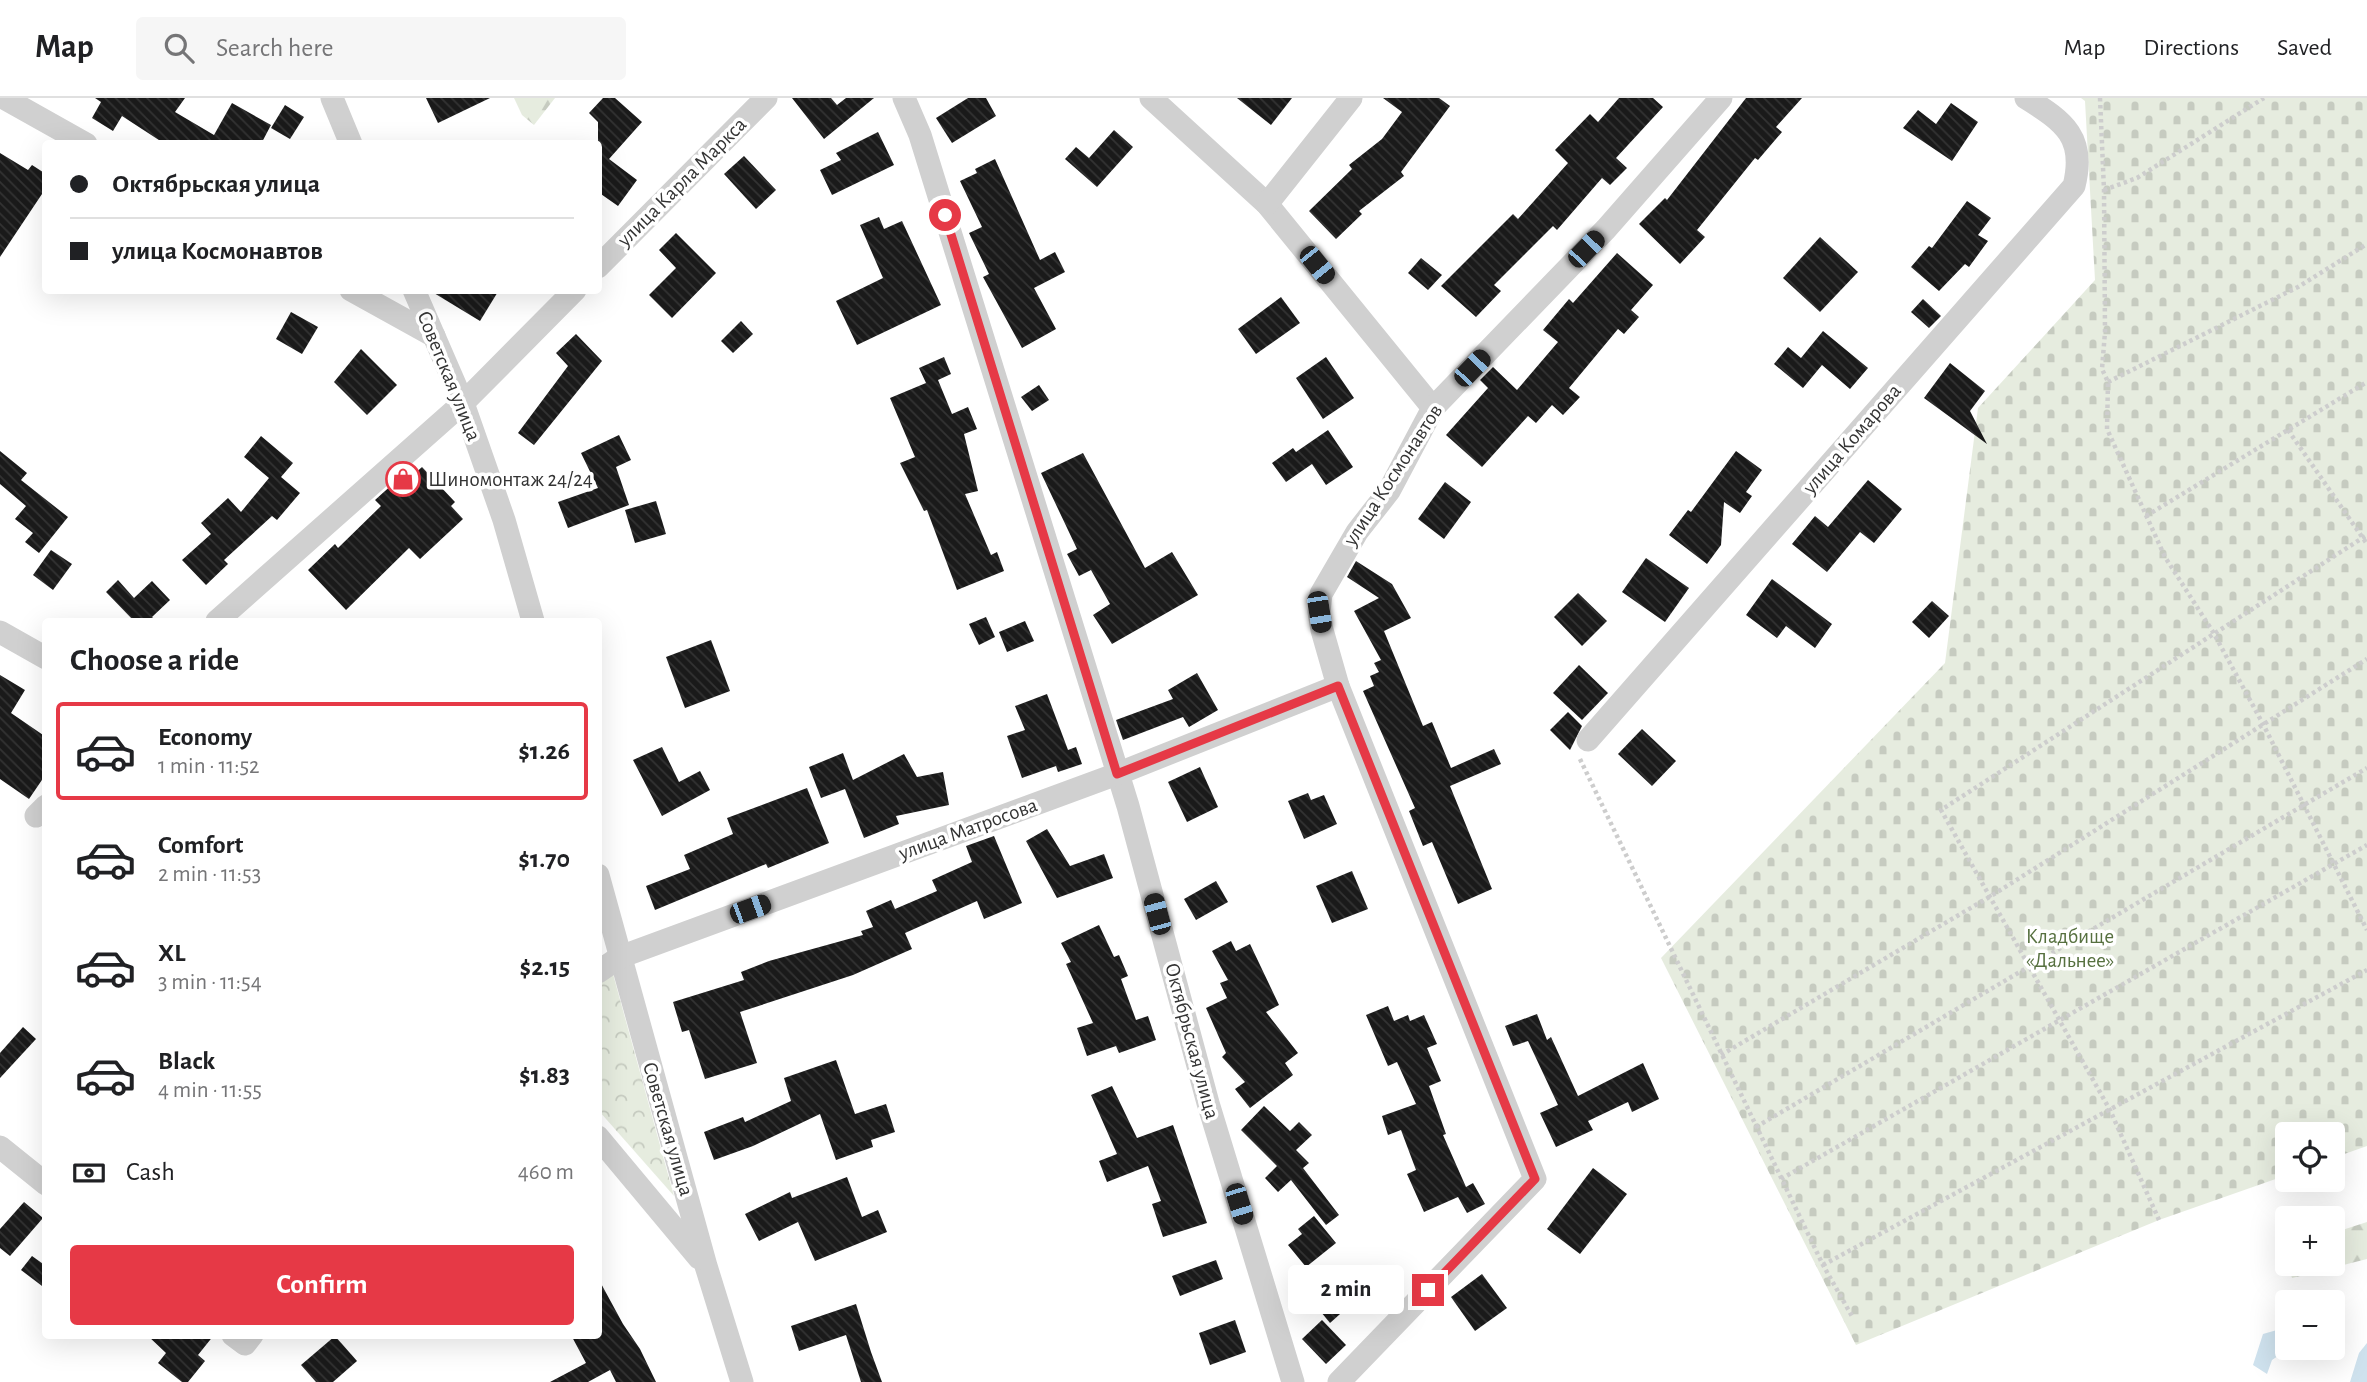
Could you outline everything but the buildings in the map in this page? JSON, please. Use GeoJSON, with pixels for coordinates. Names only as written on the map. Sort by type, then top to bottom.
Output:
{"type":"FeatureCollection","features":[{"type":"Feature","properties":{"kind":"street"},"geometry":{"type":"LineString","coordinates":[[5,98],[79,140]]}},
{"type":"Feature","properties":{"kind":"street"},"geometry":{"type":"LineString","coordinates":[[331,98],[349,140]]}},
{"type":"Feature","properties":{"kind":"street","name":"улица Карла Маркса"},"geometry":{"type":"LineString","coordinates":[[602,263],[766,98]]}},
{"type":"Feature","properties":{"kind":"street","name":"Октябрьская улица"},"geometry":{"type":"LineString","coordinates":[[904,98],[920,135],[1117,774],[1208,1103],[1293,1382]]}},
{"type":"Feature","properties":{"kind":"street"},"geometry":{"type":"LineString","coordinates":[[1151,98],[1266,204],[1433,408]]}},
{"type":"Feature","properties":{"kind":"street"},"geometry":{"type":"LineString","coordinates":[[1266,204],[1352,98]]}},
{"type":"Feature","properties":{"kind":"street","name":"улица Космонавтов"},"geometry":{"type":"LineString","coordinates":[[1339,1382],[1535,1179],[1338,686],[1322,630],[1319,612],[1321,594],[1357,532],[1388,491],[1433,408],[1606,229],[1721,98]]}},
{"type":"Feature","properties":{"kind":"street","name":"улица Комарова"},"geometry":{"type":"LineString","coordinates":[[1588,740],[2074,186],[2080,164],[2076,141],[2065,127],[2026,98]]}},
{"type":"Feature","properties":{"kind":"street"},"geometry":{"type":"LineString","coordinates":[[358,294],[434,336]]}},
{"type":"Feature","properties":{"kind":"street","name":"Советская улица"},"geometry":{"type":"LineString","coordinates":[[416,294],[463,403],[504,520],[532,618]]}},
{"type":"Feature","properties":{"kind":"street"},"geometry":{"type":"LineString","coordinates":[[220,618],[463,403],[571,294]]}},
{"type":"Feature","properties":{"kind":"street"},"geometry":{"type":"LineString","coordinates":[[0,632],[42,656]]}},
{"type":"Feature","properties":{"kind":"street","name":"улица Матросова"},"geometry":{"type":"LineString","coordinates":[[602,969],[620,957],[1117,774],[1338,686]]}},
{"type":"Feature","properties":{"kind":"street","name":"Советская улица"},"geometry":{"type":"LineString","coordinates":[[602,890],[706,1266],[742,1382]]}},
{"type":"Feature","properties":{"kind":"street"},"geometry":{"type":"LineString","coordinates":[[602,1142],[706,1266]]}},
{"type":"Feature","properties":{"kind":"street"},"geometry":{"type":"LineString","coordinates":[[0,1147],[42,1181]]}},
{"type":"Feature","properties":{"kind":"path"},"geometry":{"type":"LineString","coordinates":[[2100,98],[2104,190],[2102,369],[2108,382],[2107,429],[2165,557],[2213,632],[2263,724],[2367,930]]}},
{"type":"Feature","properties":{"kind":"path"},"geometry":{"type":"LineString","coordinates":[[2104,190],[2137,178],[2264,98]]}},
{"type":"Feature","properties":{"kind":"path"},"geometry":{"type":"LineString","coordinates":[[2108,382],[2298,287],[2367,244]]}},
{"type":"Feature","properties":{"kind":"path"},"geometry":{"type":"LineString","coordinates":[[2146,516],[2367,382]]}},
{"type":"Feature","properties":{"kind":"path"},"geometry":{"type":"LineString","coordinates":[[2288,430],[2365,536],[2367,544]]}},
{"type":"Feature","properties":{"kind":"path"},"geometry":{"type":"LineString","coordinates":[[2159,1220],[2110,1110],[1941,810],[2365,536]]}},
{"type":"Feature","properties":{"kind":"path"},"geometry":{"type":"LineString","coordinates":[[1721,1055],[1991,896],[2367,659]]}},
{"type":"Feature","properties":{"kind":"path"},"geometry":{"type":"LineString","coordinates":[[1588,740],[1578,756],[1823,1265],[1853,1318]]}},
{"type":"Feature","properties":{"kind":"path"},"geometry":{"type":"LineString","coordinates":[[1756,1128],[2367,768]]}},
{"type":"Feature","properties":{"kind":"path"},"geometry":{"type":"LineString","coordinates":[[1781,1179],[2367,845]]}},
{"type":"Feature","properties":{"kind":"path"},"geometry":{"type":"LineString","coordinates":[[1823,1265],[2367,970]]}},
{"type":"Feature","properties":{"kind":"green space"},"geometry":{"type":"Polygon","coordinates":[[[514,98],[555,98],[534,125],[522,115],[514,98]]]}},
{"type":"Feature","properties":{"kind":"green space","name":"Кладбище «Дальнее»"},"geometry":{"type":"Polygon","coordinates":[[[2081,98],[2367,98],[2367,1146],[2345,1154],[2345,1122],[2275,1122],[2275,1179],[2159,1220],[1856,1345],[1661,958],[1945,663],[1978,408],[2095,280],[2085,101],[2081,98]]]}},
{"type":"Feature","properties":{"kind":"green space"},"geometry":{"type":"Polygon","coordinates":[[[613,974],[674,1196],[602,1114],[602,981],[613,974]]]}},
{"type":"Feature","properties":{"kind":"green space"},"geometry":{"type":"Polygon","coordinates":[[[2367,1222],[2367,1259],[2345,1265],[2345,1229],[2367,1222]]]}},
{"type":"Feature","properties":{"kind":"water"},"geometry":{"type":"Polygon","coordinates":[[[2275,1331],[2275,1358],[2267,1374],[2253,1365],[2263,1334],[2275,1331]]]}},
{"type":"Feature","properties":{"kind":"water"},"geometry":{"type":"Polygon","coordinates":[[[2367,1343],[2367,1382],[2350,1382],[2359,1353],[2367,1343]]]}},
{"type":"Feature","properties":{"kind":"place","name":"Шиномонтаж 24/24"},"geometry":{"type":"Point","coordinates":[403,479]}},
{"type":"Feature","properties":{"kind":"route"},"geometry":{"type":"LineString","coordinates":[[945,215],[1117,774],[1338,686],[1535,1179],[1428,1290]]}}]}
